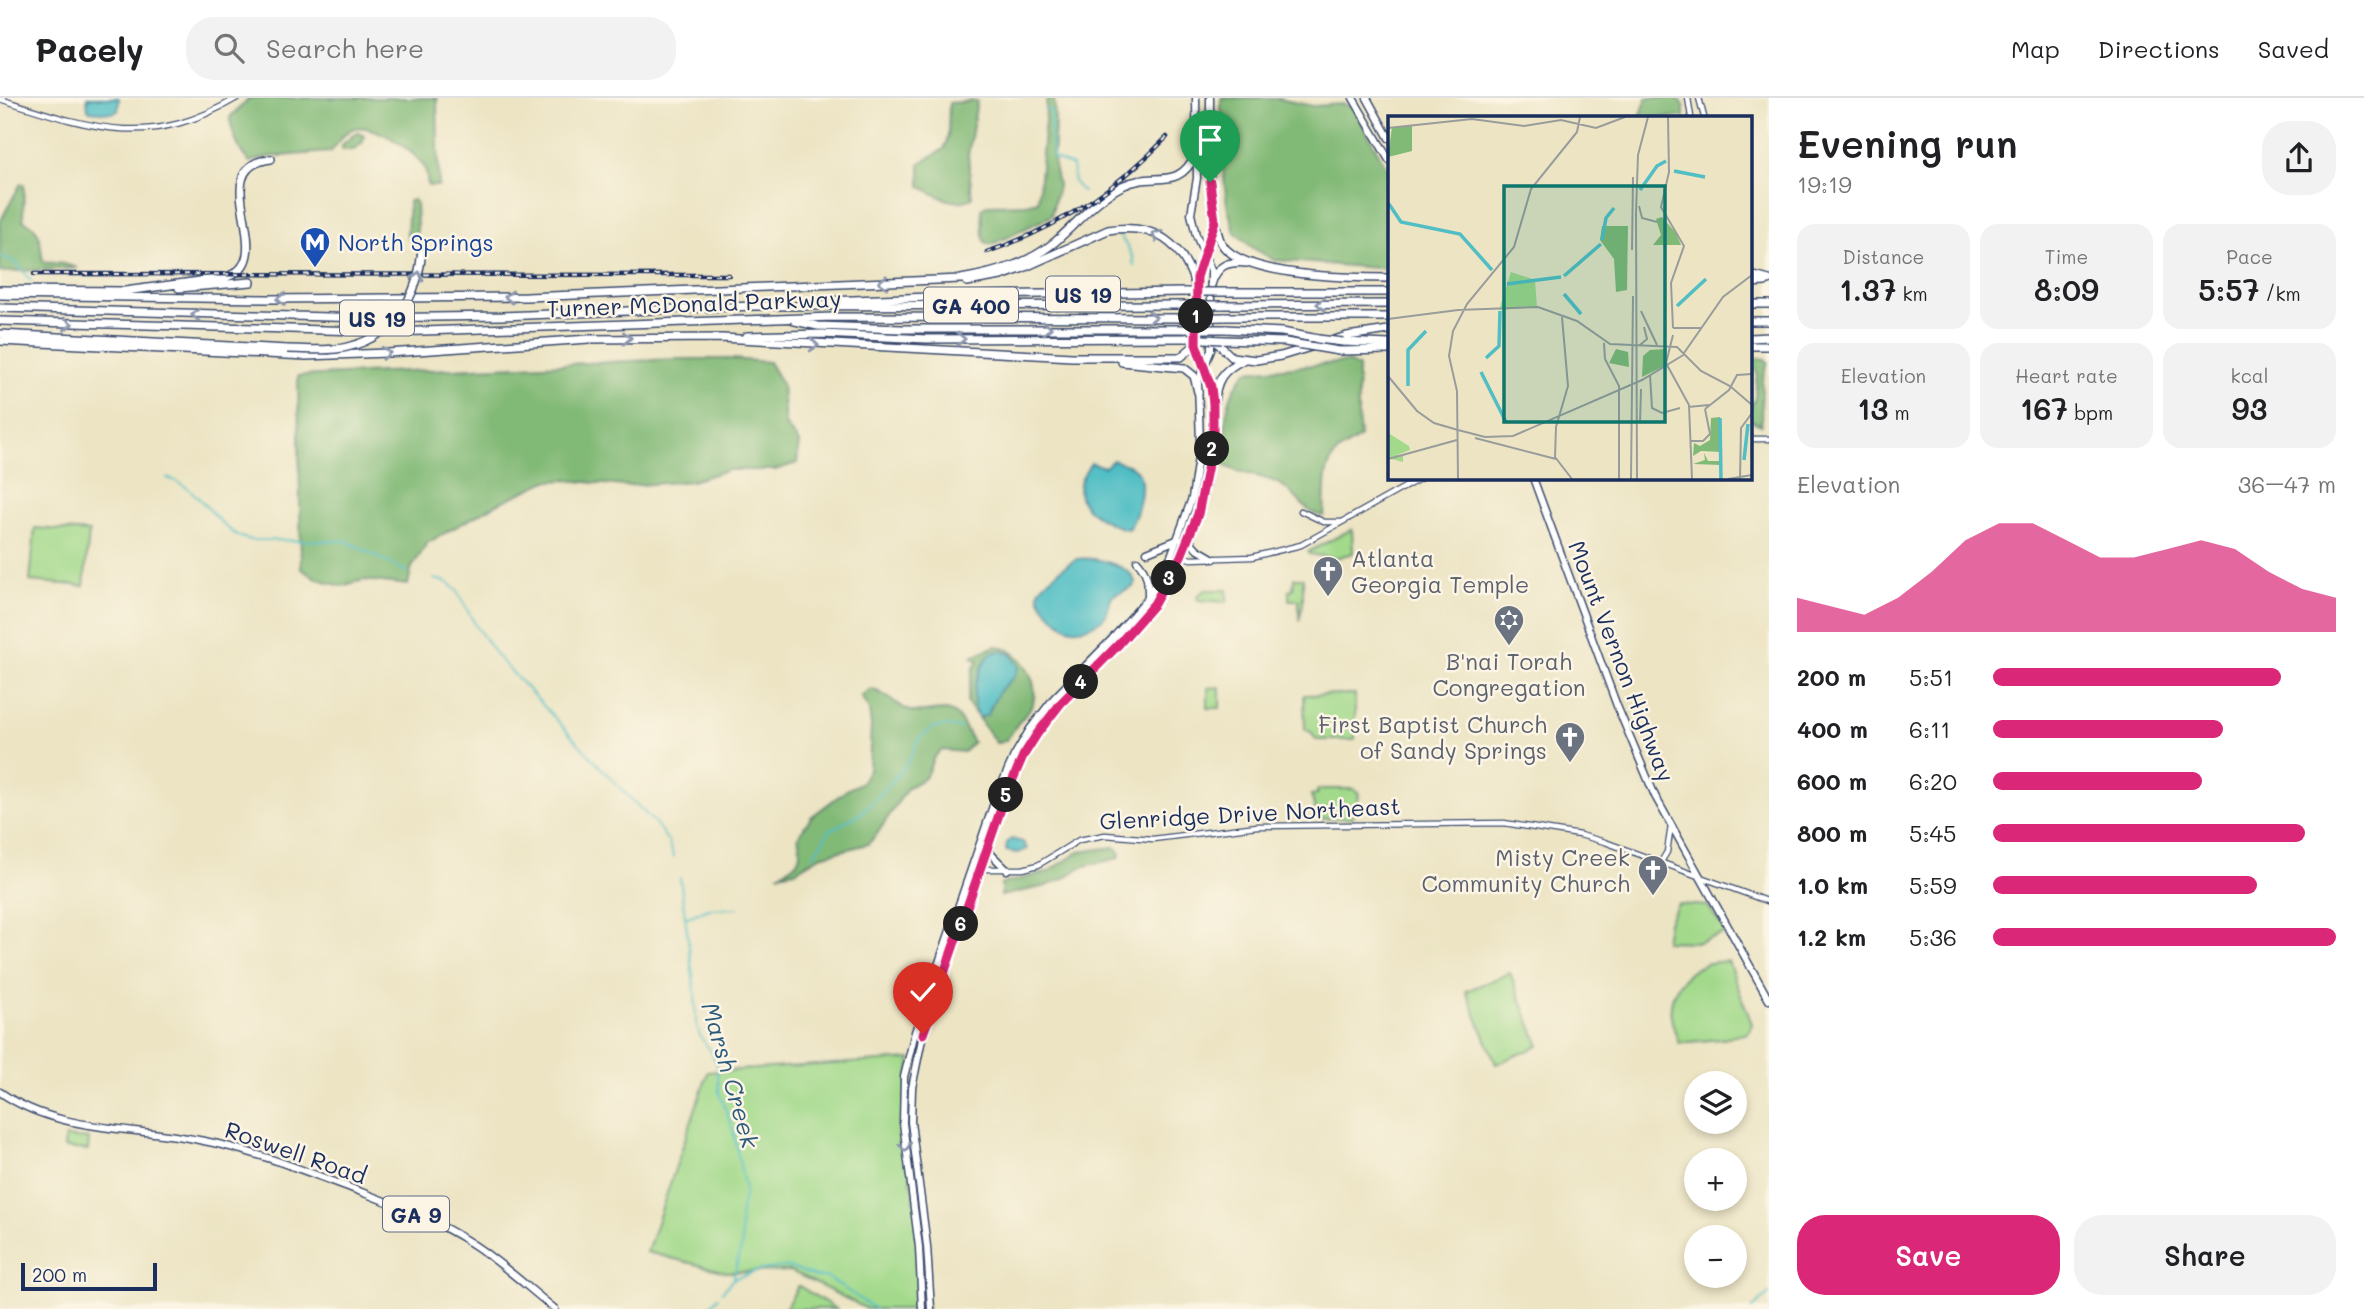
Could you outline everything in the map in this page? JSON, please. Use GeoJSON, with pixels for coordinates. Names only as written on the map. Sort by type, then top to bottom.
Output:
{"type":"FeatureCollection","features":[{"type":"Feature","properties":{"kind":"highway"},"geometry":{"type":"LineString","coordinates":[[0,295],[267,299],[527,297],[921,281],[986,274],[1026,260],[1055,242],[1115,190],[1139,180],[1178,177],[1186,171],[1196,154]]}},
{"type":"Feature","properties":{"kind":"highway"},"geometry":{"type":"LineString","coordinates":[[145,289],[223,278],[240,270],[248,253],[241,194],[242,180],[254,165],[271,159]]}},
{"type":"Feature","properties":{"kind":"highway"},"geometry":{"type":"LineString","coordinates":[[1215,221],[1224,247],[1232,254],[1258,264],[1311,276],[1388,278]]}},
{"type":"Feature","properties":{"kind":"highway"},"geometry":{"type":"LineString","coordinates":[[921,281],[957,283],[1001,276],[1108,230],[1125,227],[1147,230],[1175,247],[1192,273],[1196,286]]}},
{"type":"Feature","properties":{"kind":"highway"},"geometry":{"type":"LineString","coordinates":[[0,334],[327,350],[355,345],[393,322],[410,300],[420,272],[422,241]]}},
{"type":"Feature","properties":{"kind":"highway"},"geometry":{"type":"LineString","coordinates":[[1211,285],[1217,270],[1226,263],[1258,264]]}},
{"type":"Feature","properties":{"kind":"highway"},"geometry":{"type":"LineString","coordinates":[[1752,276],[1769,281]]}},
{"type":"Feature","properties":{"kind":"highway"},"geometry":{"type":"LineString","coordinates":[[0,290],[203,288],[251,282]]}},
{"type":"Feature","properties":{"kind":"highway","name":"US 19"},"geometry":{"type":"LineString","coordinates":[[754,306],[872,298],[1186,292],[1388,292]]}},
{"type":"Feature","properties":{"kind":"highway","name":"Turner McDonald Parkway"},"geometry":{"type":"LineString","coordinates":[[0,308],[366,318],[538,315],[754,306],[1388,304]]}},
{"type":"Feature","properties":{"kind":"highway","name":"Turner McDonald Parkway"},"geometry":{"type":"LineString","coordinates":[[0,321],[394,332],[784,318],[1388,317]]}},
{"type":"Feature","properties":{"kind":"highway"},"geometry":{"type":"LineString","coordinates":[[784,318],[818,326],[901,329],[1226,329],[1282,332],[1343,342],[1388,344]]}},
{"type":"Feature","properties":{"kind":"highway"},"geometry":{"type":"LineString","coordinates":[[1213,404],[1221,374],[1243,360],[1281,356],[1346,336],[1388,330]]}},
{"type":"Feature","properties":{"kind":"highway"},"geometry":{"type":"LineString","coordinates":[[0,341],[319,356],[589,339],[822,334],[927,339],[1187,338],[1285,342],[1339,351],[1388,351]]}},
{"type":"Feature","properties":{"kind":"highway"},"geometry":{"type":"LineString","coordinates":[[1211,337],[1227,354],[1243,360]]}},
{"type":"Feature","properties":{"kind":"highway"},"geometry":{"type":"LineString","coordinates":[[722,338],[1072,357],[1180,367],[1194,376],[1198,392]]}},
{"type":"Feature","properties":{"kind":"highway"},"geometry":{"type":"LineString","coordinates":[[1072,357],[1181,357],[1196,344]]}},
{"type":"Feature","properties":{"kind":"main road"},"geometry":{"type":"LineString","coordinates":[[922,1309],[919,1247],[903,1123],[904,1077],[912,1041],[996,797],[1014,756],[1042,712],[1148,597],[1179,539],[1192,498],[1199,458],[1198,392],[1211,337],[1211,270],[1191,220],[1197,178],[1196,98]]}},
{"type":"Feature","properties":{"kind":"main road"},"geometry":{"type":"LineString","coordinates":[[931,1309],[927,1246],[912,1132],[912,1088],[923,1034],[1012,780],[1037,734],[1063,701],[1144,616],[1163,591],[1189,540],[1210,462],[1213,404],[1211,387],[1196,344],[1196,286],[1215,221],[1210,173],[1210,98]]}},
{"type":"Feature","properties":{"kind":"main road"},"geometry":{"type":"LineString","coordinates":[[1353,98],[1388,158]]}},
{"type":"Feature","properties":{"kind":"main road"},"geometry":{"type":"LineString","coordinates":[[1367,98],[1388,136]]}},
{"type":"Feature","properties":{"kind":"main road","name":"Mount Vernon Highway"},"geometry":{"type":"LineString","coordinates":[[1535,480],[1617,706],[1656,796],[1769,1000]]}},
{"type":"Feature","properties":{"kind":"main road"},"geometry":{"type":"LineString","coordinates":[[1147,552],[1179,539]]}},
{"type":"Feature","properties":{"kind":"main road"},"geometry":{"type":"LineString","coordinates":[[1189,540],[1197,549],[1214,559]]}},
{"type":"Feature","properties":{"kind":"main road"},"geometry":{"type":"LineString","coordinates":[[1137,561],[1146,570],[1148,597]]}},
{"type":"Feature","properties":{"kind":"main road"},"geometry":{"type":"LineString","coordinates":[[987,850],[1007,870]]}},
{"type":"Feature","properties":{"kind":"main road","name":"Roswell Road"},"geometry":{"type":"LineString","coordinates":[[0,1092],[23,1106],[51,1117],[206,1141],[271,1160],[374,1197],[427,1219],[473,1244],[555,1309]]}},
{"type":"Feature","properties":{"kind":"street"},"geometry":{"type":"LineString","coordinates":[[0,99],[72,122],[133,131],[181,124],[210,113],[237,98]]}},
{"type":"Feature","properties":{"kind":"street"},"geometry":{"type":"LineString","coordinates":[[1688,98],[1691,116]]}},
{"type":"Feature","properties":{"kind":"street"},"geometry":{"type":"LineString","coordinates":[[1699,98],[1704,116]]}},
{"type":"Feature","properties":{"kind":"street"},"geometry":{"type":"LineString","coordinates":[[1179,560],[1261,556],[1301,545],[1418,480]]}},
{"type":"Feature","properties":{"kind":"street"},"geometry":{"type":"LineString","coordinates":[[1301,511],[1324,522],[1345,522]]}},
{"type":"Feature","properties":{"kind":"street","name":"Glenridge Drive Northeast"},"geometry":{"type":"LineString","coordinates":[[979,869],[1007,870],[1038,865],[1079,840],[1105,835],[1153,839],[1226,829],[1293,825],[1504,823],[1580,835],[1605,842],[1769,902]]}},
{"type":"Feature","properties":{"kind":"street"},"geometry":{"type":"LineString","coordinates":[[1661,862],[1667,849],[1671,826]]}},
{"type":"Feature","properties":{"kind":"green space"},"geometry":{"type":"Polygon","coordinates":[[[250,98],[437,98],[439,186],[428,186],[423,165],[401,144],[370,129],[352,129],[345,133],[330,152],[267,157],[250,162],[236,141],[230,117],[250,98]]]}},
{"type":"Feature","properties":{"kind":"green space"},"geometry":{"type":"Polygon","coordinates":[[[1047,98],[1054,98],[1053,159],[1058,186],[1051,216],[991,245],[986,243],[983,236],[982,209],[987,205],[1038,201],[1047,98]]]}},
{"type":"Feature","properties":{"kind":"green space"},"geometry":{"type":"Polygon","coordinates":[[[1221,98],[1274,98],[1313,106],[1343,104],[1353,107],[1388,170],[1388,269],[1274,260],[1253,248],[1235,233],[1227,205],[1222,160],[1221,98]]]}},
{"type":"Feature","properties":{"kind":"green space"},"geometry":{"type":"Polygon","coordinates":[[[1647,98],[1678,98],[1684,107],[1684,116],[1640,116],[1647,98]]]}},
{"type":"Feature","properties":{"kind":"green space"},"geometry":{"type":"Polygon","coordinates":[[[977,101],[968,155],[972,198],[952,201],[920,186],[920,163],[944,149],[948,136],[949,103],[977,101]]]}},
{"type":"Feature","properties":{"kind":"green space"},"geometry":{"type":"Polygon","coordinates":[[[357,132],[364,136],[363,142],[353,150],[342,150],[342,145],[357,132]]]}},
{"type":"Feature","properties":{"kind":"green space"},"geometry":{"type":"Polygon","coordinates":[[[21,183],[24,185],[23,220],[38,232],[43,262],[78,268],[0,272],[0,222],[21,183]]]}},
{"type":"Feature","properties":{"kind":"green space"},"geometry":{"type":"Polygon","coordinates":[[[409,201],[416,203],[417,230],[414,240],[409,239],[407,234],[409,201]]]}},
{"type":"Feature","properties":{"kind":"green space"},"geometry":{"type":"Polygon","coordinates":[[[675,359],[769,362],[782,384],[785,425],[799,442],[797,463],[775,470],[728,470],[691,481],[624,486],[567,480],[547,481],[501,502],[427,543],[411,569],[408,585],[364,580],[341,586],[318,579],[301,569],[298,376],[675,359]]]}},
{"type":"Feature","properties":{"kind":"green space"},"geometry":{"type":"Polygon","coordinates":[[[1765,359],[1768,362],[1762,380],[1761,425],[1752,421],[1757,372],[1752,368],[1752,360],[1765,359]]]}},
{"type":"Feature","properties":{"kind":"green space"},"geometry":{"type":"Polygon","coordinates":[[[1348,362],[1358,367],[1360,437],[1336,454],[1331,461],[1326,476],[1324,516],[1306,508],[1287,489],[1274,481],[1224,465],[1228,404],[1238,382],[1247,371],[1348,362]]]}},
{"type":"Feature","properties":{"kind":"green space"},"geometry":{"type":"Polygon","coordinates":[[[35,528],[89,532],[84,586],[30,581],[35,528]]]}},
{"type":"Feature","properties":{"kind":"green space"},"geometry":{"type":"Polygon","coordinates":[[[1352,529],[1353,553],[1335,558],[1309,554],[1308,552],[1352,529]]]}},
{"type":"Feature","properties":{"kind":"green space"},"geometry":{"type":"Polygon","coordinates":[[[1294,578],[1303,578],[1303,604],[1299,621],[1299,600],[1289,600],[1289,590],[1293,589],[1294,578]]]}},
{"type":"Feature","properties":{"kind":"green space"},"geometry":{"type":"Polygon","coordinates":[[[1205,590],[1227,590],[1227,602],[1198,600],[1197,596],[1205,590]]]}},
{"type":"Feature","properties":{"kind":"green space"},"geometry":{"type":"Polygon","coordinates":[[[995,646],[1018,657],[1033,681],[1034,690],[1029,710],[1008,738],[996,743],[967,702],[973,669],[978,661],[972,656],[995,646]]]}},
{"type":"Feature","properties":{"kind":"green space"},"geometry":{"type":"Polygon","coordinates":[[[1220,687],[1220,708],[1208,708],[1208,688],[1220,687]]]}},
{"type":"Feature","properties":{"kind":"green space"},"geometry":{"type":"Polygon","coordinates":[[[871,689],[910,711],[950,711],[960,720],[973,742],[964,752],[942,750],[934,757],[925,778],[908,787],[868,844],[820,856],[795,871],[778,874],[798,860],[798,837],[811,817],[848,789],[861,783],[869,769],[871,726],[869,710],[861,696],[871,689]]]}},
{"type":"Feature","properties":{"kind":"green space"},"geometry":{"type":"Polygon","coordinates":[[[1355,694],[1355,740],[1316,740],[1311,732],[1305,729],[1304,695],[1355,694]]]}},
{"type":"Feature","properties":{"kind":"green space"},"geometry":{"type":"Polygon","coordinates":[[[1318,789],[1353,789],[1358,792],[1352,818],[1318,819],[1311,795],[1317,794],[1318,789]]]}},
{"type":"Feature","properties":{"kind":"green space"},"geometry":{"type":"Polygon","coordinates":[[[1114,847],[1120,852],[1119,858],[1081,867],[1046,886],[1001,896],[1001,884],[1048,872],[1079,852],[1114,847]]]}},
{"type":"Feature","properties":{"kind":"green space"},"geometry":{"type":"Polygon","coordinates":[[[1678,904],[1708,906],[1726,933],[1698,942],[1665,941],[1668,922],[1678,904]]]}},
{"type":"Feature","properties":{"kind":"green space"},"geometry":{"type":"Polygon","coordinates":[[[1728,961],[1752,1024],[1748,1033],[1679,1043],[1672,1023],[1671,1008],[1679,984],[1698,967],[1728,961]]]}},
{"type":"Feature","properties":{"kind":"green space"},"geometry":{"type":"Polygon","coordinates":[[[1510,973],[1539,1046],[1496,1064],[1466,991],[1510,973]]]}},
{"type":"Feature","properties":{"kind":"green space"},"geometry":{"type":"Polygon","coordinates":[[[911,1059],[905,1101],[909,1167],[926,1273],[927,1309],[867,1309],[791,1271],[726,1272],[647,1252],[708,1072],[911,1059]]]}},
{"type":"Feature","properties":{"kind":"green space"},"geometry":{"type":"Polygon","coordinates":[[[65,1137],[89,1139],[88,1150],[64,1148],[65,1137]]]}},
{"type":"Feature","properties":{"kind":"green space"},"geometry":{"type":"Polygon","coordinates":[[[799,1286],[836,1309],[785,1309],[799,1286]]]}},
{"type":"Feature","properties":{"kind":"water"},"geometry":{"type":"Polygon","coordinates":[[[87,98],[119,98],[118,111],[90,111],[87,98]]]}},
{"type":"Feature","properties":{"kind":"water"},"geometry":{"type":"Polygon","coordinates":[[[1113,460],[1134,468],[1141,480],[1139,503],[1128,529],[1096,516],[1083,504],[1080,497],[1081,481],[1091,463],[1105,467],[1113,460]]]}},
{"type":"Feature","properties":{"kind":"water"},"geometry":{"type":"Polygon","coordinates":[[[1077,559],[1092,559],[1118,566],[1135,582],[1133,587],[1112,596],[1102,619],[1088,627],[1073,629],[1065,626],[1049,612],[1041,601],[1039,591],[1045,583],[1077,559]]]}},
{"type":"Feature","properties":{"kind":"water"},"geometry":{"type":"Polygon","coordinates":[[[1000,651],[1011,654],[1019,667],[1014,677],[999,691],[987,715],[979,718],[974,702],[978,675],[991,653],[1000,651]]]}},
{"type":"Feature","properties":{"kind":"water"},"geometry":{"type":"Polygon","coordinates":[[[1011,839],[1023,842],[1027,849],[1018,853],[1006,851],[1007,843],[1011,839]]]}},
{"type":"Feature","properties":{"kind":"waterway"},"geometry":{"type":"LineString","coordinates":[[1047,109],[1051,111],[1053,158],[1072,166],[1074,183],[1083,192]]}},
{"type":"Feature","properties":{"kind":"waterway"},"geometry":{"type":"LineString","coordinates":[[1118,232],[1133,257],[1134,266]]}},
{"type":"Feature","properties":{"kind":"waterway","name":"Marsh Creek"},"geometry":{"type":"LineString","coordinates":[[0,257],[14,262],[31,281]]}},
{"type":"Feature","properties":{"kind":"waterway","name":"Marsh Creek"},"geometry":{"type":"LineString","coordinates":[[167,478],[191,491],[220,522],[241,537],[253,540],[346,541],[407,572]]}},
{"type":"Feature","properties":{"kind":"waterway","name":"Marsh Creek"},"geometry":{"type":"LineString","coordinates":[[434,579],[447,582],[457,591],[496,655],[656,824],[668,841],[674,858]]}},
{"type":"Feature","properties":{"kind":"waterway"},"geometry":{"type":"LineString","coordinates":[[813,856],[830,830],[860,814],[879,796],[906,765],[920,738],[932,728],[960,728]]}},
{"type":"Feature","properties":{"kind":"waterway","name":"Marsh Creek"},"geometry":{"type":"LineString","coordinates":[[680,878],[695,993],[696,1023],[700,1036],[717,1065],[719,1092],[733,1130],[745,1190],[740,1217],[742,1244],[733,1279]]}},
{"type":"Feature","properties":{"kind":"waterway"},"geometry":{"type":"LineString","coordinates":[[685,918],[709,909],[738,908]]}},
{"type":"Feature","properties":{"kind":"waterway"},"geometry":{"type":"LineString","coordinates":[[722,1292],[733,1279],[756,1271],[793,1268],[816,1277],[827,1277],[875,1309]]}},
{"type":"Feature","properties":{"kind":"waterway"},"geometry":{"type":"LineString","coordinates":[[1752,1309],[1769,1294]]}},
{"type":"Feature","properties":{"kind":"waterway"},"geometry":{"type":"LineString","coordinates":[[708,1309],[718,1297]]}},
{"type":"Feature","properties":{"kind":"railway"},"geometry":{"type":"LineString","coordinates":[[987,252],[1037,232],[1084,205],[1127,174],[1167,137]]}},
{"type":"Feature","properties":{"kind":"railway"},"geometry":{"type":"LineString","coordinates":[[34,274],[729,275]]}},
{"type":"Feature","properties":{"kind":"place","name":"North Springs"},"geometry":{"type":"Point","coordinates":[315,269]}},
{"type":"Feature","properties":{"kind":"place","name":"Atlanta Georgia Temple"},"geometry":{"type":"Point","coordinates":[1328,598]}},
{"type":"Feature","properties":{"kind":"place","name":"B'nai Torah Congregation"},"geometry":{"type":"Point","coordinates":[1509,647]}},
{"type":"Feature","properties":{"kind":"place","name":"First Baptist Church of Sandy Springs"},"geometry":{"type":"Point","coordinates":[1570,764]}},
{"type":"Feature","properties":{"kind":"place","name":"Misty Creek Community Church"},"geometry":{"type":"Point","coordinates":[1653,897]}},
{"type":"Feature","properties":{"kind":"route"},"geometry":{"type":"LineString","coordinates":[[923,1034],[979,869],[1023,756],[1061,703],[1154,604],[1189,540],[1198,514],[1213,440],[1211,387],[1196,344],[1197,277],[1215,221],[1210,182]]}}]}
